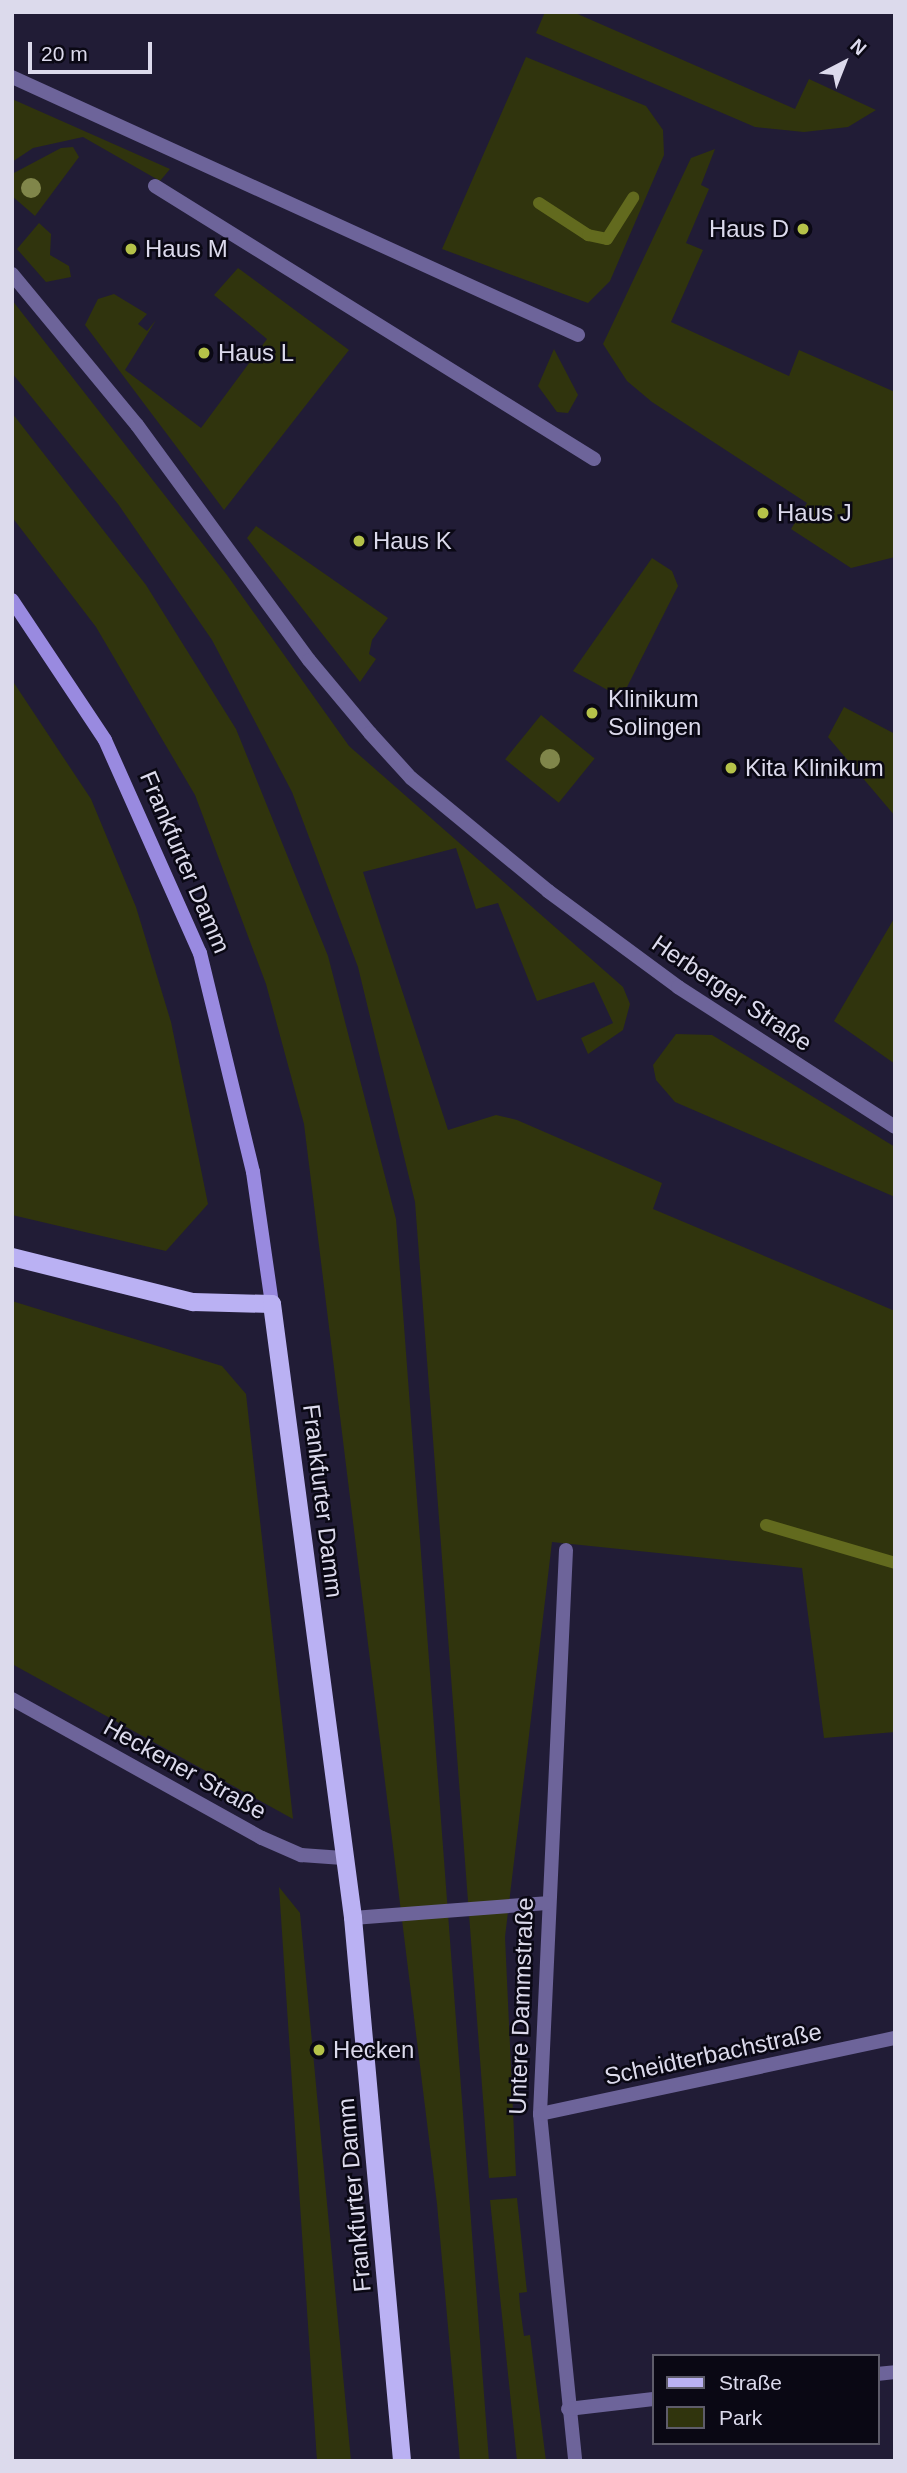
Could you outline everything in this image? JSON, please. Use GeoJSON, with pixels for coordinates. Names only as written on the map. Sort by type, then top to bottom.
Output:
{"type":"FeatureCollection","features":[{"type":"Feature","properties":{"kind":"main road","name":"Frankfurter Damm"},"geometry":{"type":"LineString","coordinates":[[12,600],[105,740],[200,953],[253,1172],[343,1858],[354,1918],[402,2461]]}},
{"type":"Feature","properties":{"kind":"main road"},"geometry":{"type":"LineString","coordinates":[[12,1257],[193,1302],[272,1304]]}},
{"type":"Feature","properties":{"kind":"street"},"geometry":{"type":"LineString","coordinates":[[12,78],[578,335]]}},
{"type":"Feature","properties":{"kind":"street"},"geometry":{"type":"LineString","coordinates":[[155,186],[594,459]]}},
{"type":"Feature","properties":{"kind":"street","name":"Herberger Straße"},"geometry":{"type":"LineString","coordinates":[[12,274],[137,425],[309,660],[411,778],[548,891],[678,987],[895,1127]]}},
{"type":"Feature","properties":{"kind":"street","name":"Untere Dammstraße"},"geometry":{"type":"LineString","coordinates":[[566,1550],[546,1903],[540,2114],[575,2461]]}},
{"type":"Feature","properties":{"kind":"street","name":"Heckener Straße"},"geometry":{"type":"LineString","coordinates":[[12,1699],[262,1838],[301,1855],[343,1858]]}},
{"type":"Feature","properties":{"kind":"street"},"geometry":{"type":"LineString","coordinates":[[354,1918],[546,1903]]}},
{"type":"Feature","properties":{"kind":"street","name":"Scheidterbachstraße"},"geometry":{"type":"LineString","coordinates":[[540,2114],[895,2038]]}},
{"type":"Feature","properties":{"kind":"street"},"geometry":{"type":"LineString","coordinates":[[568,2409],[652,2399]]}},
{"type":"Feature","properties":{"kind":"green space"},"geometry":{"type":"Polygon","coordinates":[[[545,12],[573,12],[795,109],[809,79],[876,110],[848,127],[804,132],[755,127],[536,33],[545,12]]]}},
{"type":"Feature","properties":{"kind":"green space"},"geometry":{"type":"Polygon","coordinates":[[[526,57],[646,106],[663,130],[664,155],[610,281],[588,303],[442,249],[526,57]]]}},
{"type":"Feature","properties":{"kind":"green space"},"geometry":{"type":"Polygon","coordinates":[[[12,99],[170,169],[160,181],[83,137],[33,148],[12,162],[12,99]]]}},
{"type":"Feature","properties":{"kind":"green space"},"geometry":{"type":"Polygon","coordinates":[[[73,147],[79,157],[35,216],[12,196],[12,174],[61,148],[73,147]]]}},
{"type":"Feature","properties":{"kind":"green space"},"geometry":{"type":"Polygon","coordinates":[[[715,149],[701,185],[709,189],[686,243],[703,250],[671,322],[789,376],[799,350],[895,392],[895,557],[851,568],[791,529],[807,503],[652,402],[627,381],[603,344],[691,158],[715,149]]]}},
{"type":"Feature","properties":{"kind":"green space"},"geometry":{"type":"Polygon","coordinates":[[[39,223],[51,234],[50,255],[69,266],[71,277],[46,282],[17,249],[39,223]]]}},
{"type":"Feature","properties":{"kind":"green space"},"geometry":{"type":"Polygon","coordinates":[[[238,268],[349,350],[224,510],[85,325],[98,299],[114,294],[147,314],[138,324],[147,331],[156,320],[125,370],[201,428],[267,339],[214,295],[238,268]]]}},
{"type":"Feature","properties":{"kind":"green space"},"geometry":{"type":"Polygon","coordinates":[[[12,300],[227,575],[349,746],[623,987],[630,1004],[623,1030],[588,1054],[581,1038],[613,1023],[594,982],[537,1001],[498,903],[476,909],[456,848],[363,872],[448,1130],[496,1115],[517,1120],[662,1183],[653,1209],[895,1311],[895,1732],[824,1738],[802,1568],[552,1542],[505,1937],[516,2176],[489,2178],[415,1202],[358,967],[292,792],[212,640],[118,504],[12,373],[12,300]]]}},
{"type":"Feature","properties":{"kind":"green space"},"geometry":{"type":"Polygon","coordinates":[[[554,349],[578,395],[568,413],[557,412],[538,386],[554,349]]]}},
{"type":"Feature","properties":{"kind":"green space"},"geometry":{"type":"Polygon","coordinates":[[[12,413],[146,585],[236,729],[328,956],[396,1219],[489,2461],[460,2461],[437,2204],[304,1124],[266,984],[195,795],[96,627],[12,517],[12,413]]]}},
{"type":"Feature","properties":{"kind":"green space"},"geometry":{"type":"Polygon","coordinates":[[[256,526],[388,618],[372,640],[369,654],[376,659],[360,682],[247,538],[256,526]]]}},
{"type":"Feature","properties":{"kind":"green space"},"geometry":{"type":"Polygon","coordinates":[[[652,558],[672,571],[678,586],[627,687],[613,693],[573,671],[652,558]]]}},
{"type":"Feature","properties":{"kind":"green space"},"geometry":{"type":"Polygon","coordinates":[[[12,680],[91,799],[136,907],[171,1022],[208,1204],[166,1251],[12,1215],[12,680]]]}},
{"type":"Feature","properties":{"kind":"green space"},"geometry":{"type":"Polygon","coordinates":[[[844,707],[895,734],[895,816],[828,737],[844,707]]]}},
{"type":"Feature","properties":{"kind":"green space"},"geometry":{"type":"Polygon","coordinates":[[[541,715],[595,758],[559,803],[505,759],[541,715]]]}},
{"type":"Feature","properties":{"kind":"green space"},"geometry":{"type":"Polygon","coordinates":[[[895,917],[895,1064],[834,1021],[895,917]]]}},
{"type":"Feature","properties":{"kind":"green space"},"geometry":{"type":"Polygon","coordinates":[[[676,1034],[712,1035],[895,1147],[895,1197],[675,1102],[656,1080],[653,1065],[676,1034]]]}},
{"type":"Feature","properties":{"kind":"green space"},"geometry":{"type":"Polygon","coordinates":[[[12,1301],[222,1366],[246,1394],[293,1819],[12,1664],[12,1301]]]}},
{"type":"Feature","properties":{"kind":"green space"},"geometry":{"type":"Polygon","coordinates":[[[279,1887],[300,1913],[351,2461],[317,2461],[279,1887]]]}},
{"type":"Feature","properties":{"kind":"green space"},"geometry":{"type":"Polygon","coordinates":[[[517,2198],[527,2292],[519,2293],[520,2307],[524,2336],[530,2335],[546,2461],[517,2461],[490,2200],[517,2198]]]}},
{"type":"Feature","properties":{"kind":"waterway"},"geometry":{"type":"LineString","coordinates":[[539,203],[588,235],[607,239],[633,198]]}},
{"type":"Feature","properties":{"kind":"waterway"},"geometry":{"type":"LineString","coordinates":[[766,1525],[895,1563]]}},
{"type":"Feature","properties":{"kind":"place","name":"Haus D"},"geometry":{"type":"Point","coordinates":[803,229]}},
{"type":"Feature","properties":{"kind":"place","name":"Haus M"},"geometry":{"type":"Point","coordinates":[131,249]}},
{"type":"Feature","properties":{"kind":"place","name":"Haus L"},"geometry":{"type":"Point","coordinates":[204,353]}},
{"type":"Feature","properties":{"kind":"place","name":"Haus J"},"geometry":{"type":"Point","coordinates":[763,513]}},
{"type":"Feature","properties":{"kind":"place","name":"Haus K"},"geometry":{"type":"Point","coordinates":[359,541]}},
{"type":"Feature","properties":{"kind":"place","name":"Klinikum Solingen"},"geometry":{"type":"Point","coordinates":[592,713]}},
{"type":"Feature","properties":{"kind":"place","name":"Kita Klinikum"},"geometry":{"type":"Point","coordinates":[731,768]}},
{"type":"Feature","properties":{"kind":"place","name":"Hecken"},"geometry":{"type":"Point","coordinates":[319,2050]}}]}
